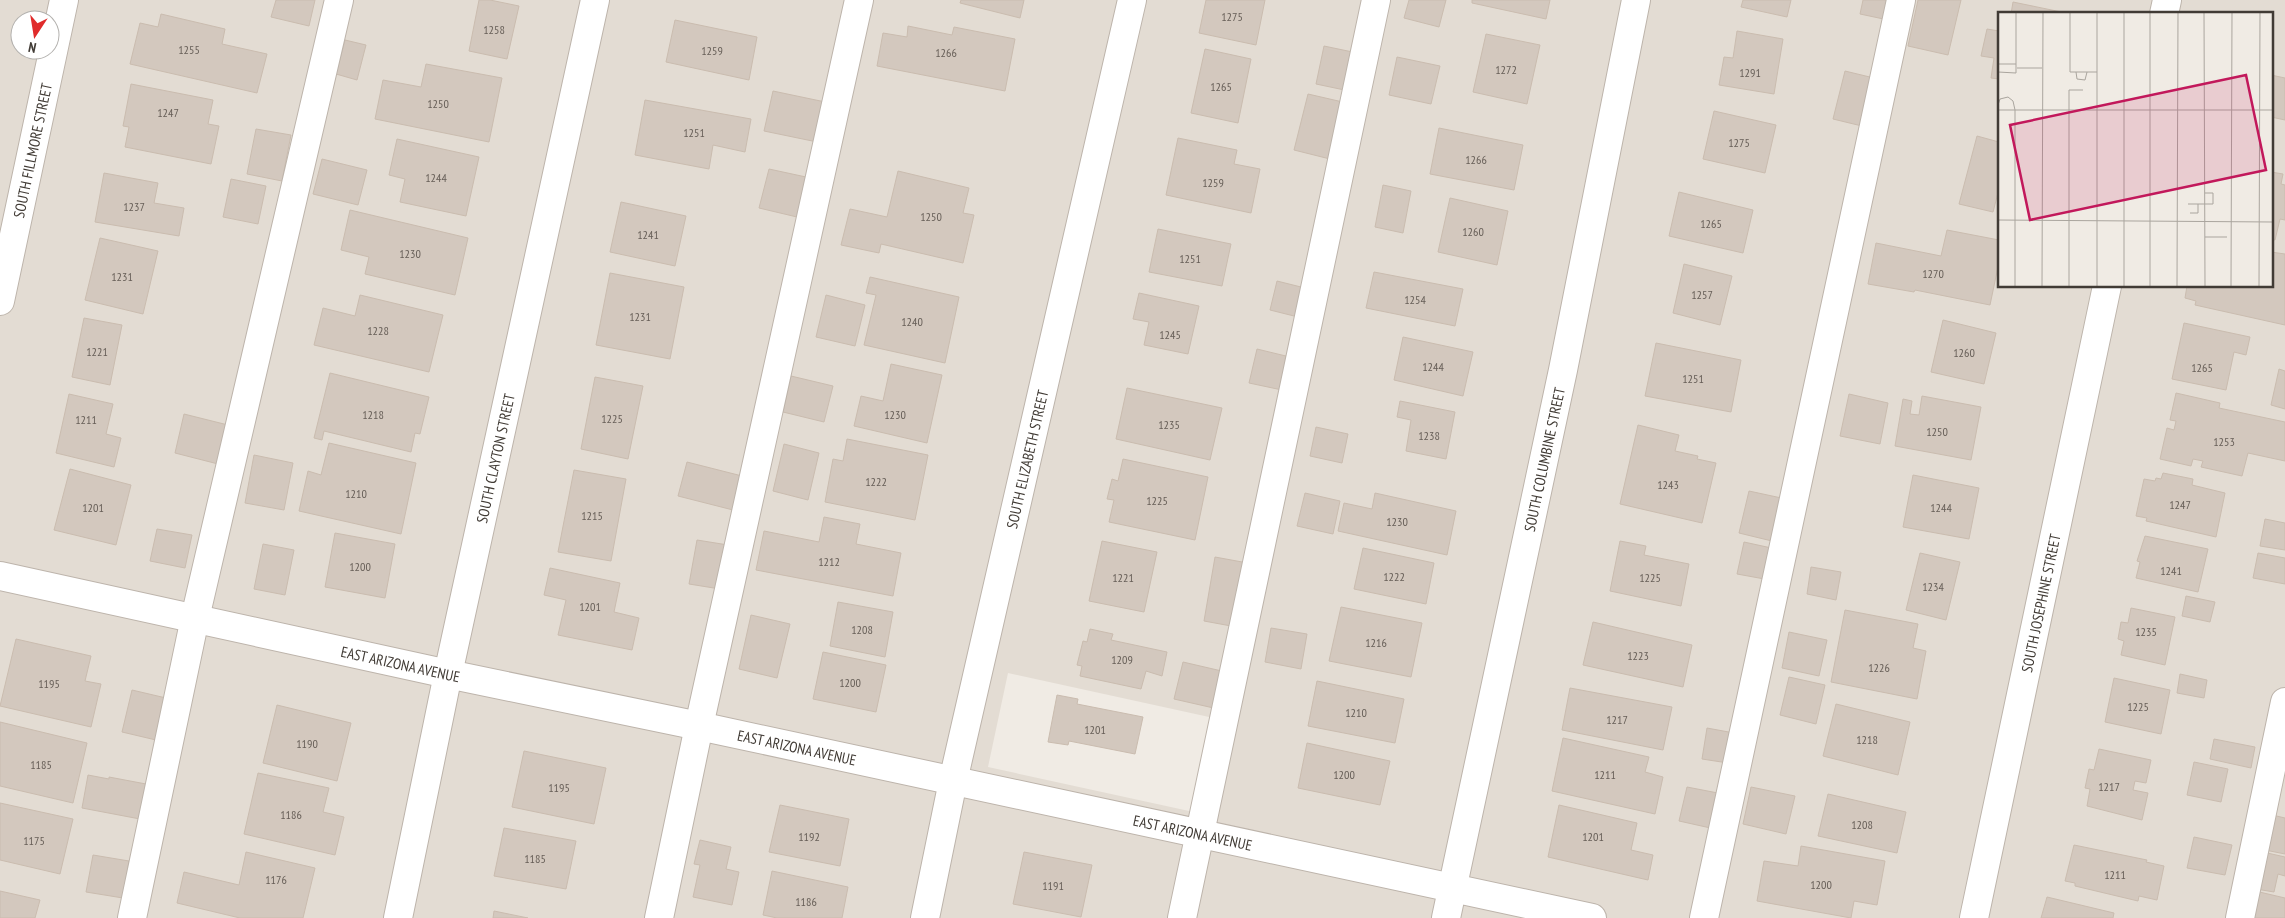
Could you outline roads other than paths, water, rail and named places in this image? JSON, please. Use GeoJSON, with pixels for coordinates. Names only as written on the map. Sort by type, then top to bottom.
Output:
{"type":"FeatureCollection","features":[{"type":"Feature","properties":{"kind":"street","name":"SOUTH FILLMORE STREET"},"geometry":{"type":"LineString","coordinates":[[0,301],[64,0]]}},
{"type":"Feature","properties":{"kind":"street"},"geometry":{"type":"LineString","coordinates":[[132,918],[195,618],[339,0]]}},
{"type":"Feature","properties":{"kind":"street","name":"SOUTH CLAYTON STREET"},"geometry":{"type":"LineString","coordinates":[[398,918],[448,674],[595,0]]}},
{"type":"Feature","properties":{"kind":"street"},"geometry":{"type":"LineString","coordinates":[[659,918],[699,726],[859,0]]}},
{"type":"Feature","properties":{"kind":"street","name":"SOUTH ELIZABETH STREET"},"geometry":{"type":"LineString","coordinates":[[925,918],[954,781],[1132,0]]}},
{"type":"Feature","properties":{"kind":"street"},"geometry":{"type":"LineString","coordinates":[[1182,918],[1376,0]]}},
{"type":"Feature","properties":{"kind":"street","name":"SOUTH COLUMBINE STREET"},"geometry":{"type":"LineString","coordinates":[[1446,918],[1563,370],[1636,0]]}},
{"type":"Feature","properties":{"kind":"street"},"geometry":{"type":"LineString","coordinates":[[1704,918],[1901,0]]}},
{"type":"Feature","properties":{"kind":"street","name":"SOUTH JOSEPHINE STREET"},"geometry":{"type":"LineString","coordinates":[[1974,918],[2107,288]]}},
{"type":"Feature","properties":{"kind":"street","name":"EAST ARIZONA AVENUE"},"geometry":{"type":"LineString","coordinates":[[0,576],[448,674],[699,726],[1592,918]]}},
{"type":"Feature","properties":{"kind":"street"},"geometry":{"type":"LineString","coordinates":[[2240,918],[2285,702]]}}]}
